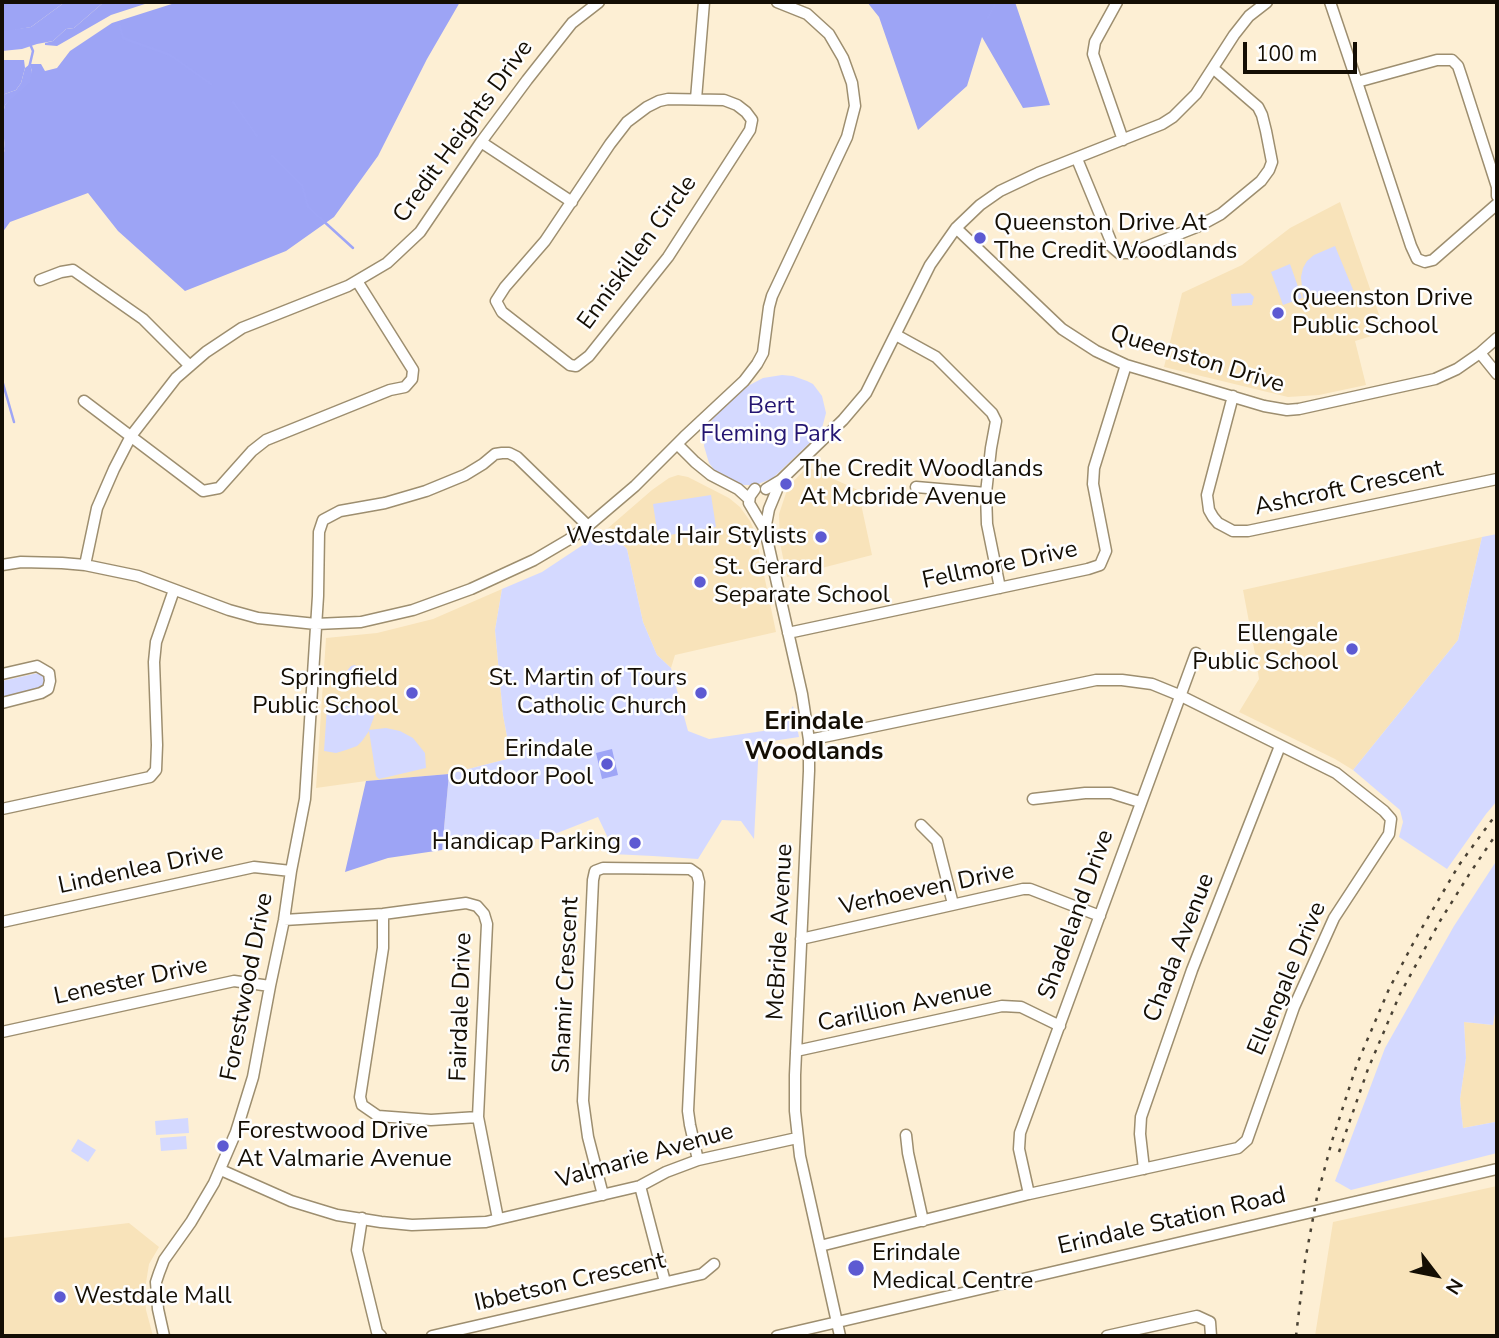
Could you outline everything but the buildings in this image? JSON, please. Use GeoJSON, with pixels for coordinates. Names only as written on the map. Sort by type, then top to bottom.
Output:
{"type":"FeatureCollection","features":[{"type":"Feature","properties":{"kind":"street","name":"Credit Heights Drive"},"geometry":{"type":"LineString","coordinates":[[85,565],[97,508],[114,469],[131,436],[176,378],[206,352],[242,328],[348,286],[387,263],[421,232],[481,142],[572,23],[599,2]]}},
{"type":"Feature","properties":{"kind":"street"},"geometry":{"type":"LineString","coordinates":[[696,99],[704,2]]}},
{"type":"Feature","properties":{"kind":"street"},"geometry":{"type":"LineString","coordinates":[[2,565],[22,562],[85,565],[138,576],[258,618],[316,624],[361,622],[435,603],[534,560],[568,540],[625,495],[744,381],[762,356],[772,296],[847,137],[855,106],[852,83],[843,58],[829,34],[807,14],[777,2]]}},
{"type":"Feature","properties":{"kind":"street"},"geometry":{"type":"LineString","coordinates":[[1117,2],[1095,42],[1093,54],[1123,140]]}},
{"type":"Feature","properties":{"kind":"street"},"geometry":{"type":"LineString","coordinates":[[1000,587],[988,524],[986,492],[996,421],[992,413],[936,357],[896,335],[930,265],[956,228],[980,205],[1000,191],[1031,176],[1162,124],[1173,117],[1196,94],[1234,35],[1266,2]]}},
{"type":"Feature","properties":{"kind":"street"},"geometry":{"type":"LineString","coordinates":[[1330,2],[1411,246],[1418,259],[1425,262],[1433,260],[1497,204]]}},
{"type":"Feature","properties":{"kind":"street"},"geometry":{"type":"LineString","coordinates":[[1357,82],[1437,60],[1452,60],[1458,66],[1462,78],[1497,187],[1497,196]]}},
{"type":"Feature","properties":{"kind":"street"},"geometry":{"type":"LineString","coordinates":[[1077,159],[1112,247],[1119,253],[1130,254],[1199,226],[1221,214],[1261,181],[1272,162],[1258,107],[1214,69]]}},
{"type":"Feature","properties":{"kind":"street","name":"Enniskillen Circle"},"geometry":{"type":"LineString","coordinates":[[696,99],[724,100],[737,105],[752,120],[751,130],[668,257],[589,356],[576,366],[570,365],[502,312],[496,301],[545,241],[610,144],[635,115],[659,101],[696,99]]}},
{"type":"Feature","properties":{"kind":"street"},"geometry":{"type":"LineString","coordinates":[[481,142],[572,202]]}},
{"type":"Feature","properties":{"kind":"street","name":"Queenston Drive"},"geometry":{"type":"LineString","coordinates":[[956,228],[1062,329],[1096,351],[1126,365],[1264,406],[1287,410],[1315,407],[1435,379],[1457,369],[1497,338]]}},
{"type":"Feature","properties":{"kind":"street"},"geometry":{"type":"LineString","coordinates":[[40,280],[73,270],[142,318],[190,366]]}},
{"type":"Feature","properties":{"kind":"street"},"geometry":{"type":"LineString","coordinates":[[83,401],[203,491],[219,488],[252,451],[266,440],[390,390],[405,387],[412,379],[413,370],[357,281]]}},
{"type":"Feature","properties":{"kind":"street","name":"McBride Avenue"},"geometry":{"type":"LineString","coordinates":[[840,1336],[797,1138],[794,1104],[809,740],[802,694],[765,530],[761,499],[859,402],[872,384],[896,335]]}},
{"type":"Feature","properties":{"kind":"street"},"geometry":{"type":"LineString","coordinates":[[1480,353],[1497,374]]}},
{"type":"Feature","properties":{"kind":"street","name":"Fellmore Drive"},"geometry":{"type":"LineString","coordinates":[[788,633],[1100,565],[1106,551],[1093,484],[1094,468],[1126,365]]}},
{"type":"Feature","properties":{"kind":"street","name":"Ashcroft Crescent"},"geometry":{"type":"LineString","coordinates":[[1233,396],[1207,495],[1213,517],[1233,531],[1248,531],[1497,479]]}},
{"type":"Feature","properties":{"kind":"street"},"geometry":{"type":"LineString","coordinates":[[677,444],[711,475],[761,499]]}},
{"type":"Feature","properties":{"kind":"street","name":"Forestwood Drive"},"geometry":{"type":"LineString","coordinates":[[164,1336],[156,1282],[161,1265],[191,1222],[221,1170],[236,1132],[253,1077],[284,920],[305,799],[319,532],[323,520],[340,511],[426,492],[465,475],[495,454],[509,453],[517,457],[587,526]]}},
{"type":"Feature","properties":{"kind":"street"},"geometry":{"type":"LineString","coordinates":[[916,487],[986,492]]}},
{"type":"Feature","properties":{"kind":"street"},"geometry":{"type":"LineString","coordinates":[[2,809],[150,777],[156,770],[156,642],[174,590]]}},
{"type":"Feature","properties":{"kind":"street","name":"Shadeland Drive"},"geometry":{"type":"LineString","coordinates":[[1029,1194],[1019,1149],[1020,1133],[1196,653]]}},
{"type":"Feature","properties":{"kind":"street"},"geometry":{"type":"LineString","coordinates":[[2,674],[37,666],[48,673],[50,681],[48,689],[41,693],[2,703]]}},
{"type":"Feature","properties":{"kind":"street","name":"Ellengale Drive"},"geometry":{"type":"LineString","coordinates":[[809,740],[1096,681],[1122,680],[1152,684],[1336,773],[1391,819],[1390,834],[1334,918],[1294,1007],[1247,1140],[1238,1147],[1029,1194],[820,1246]]}},
{"type":"Feature","properties":{"kind":"street","name":"Chada Avenue"},"geometry":{"type":"LineString","coordinates":[[1144,1169],[1140,1117],[1192,970],[1280,746]]}},
{"type":"Feature","properties":{"kind":"street"},"geometry":{"type":"LineString","coordinates":[[1032,799],[1111,793],[1140,802]]}},
{"type":"Feature","properties":{"kind":"street"},"geometry":{"type":"LineString","coordinates":[[921,825],[937,841],[953,904]]}},
{"type":"Feature","properties":{"kind":"street","name":"Lindenlea Drive"},"geometry":{"type":"LineString","coordinates":[[2,922],[254,867],[291,871]]}},
{"type":"Feature","properties":{"kind":"street","name":"Shamir Crescent"},"geometry":{"type":"LineString","coordinates":[[603,1195],[588,1137],[583,1101],[593,880],[595,871],[603,868],[690,869],[697,874],[699,882],[688,1111],[698,1160]]}},
{"type":"Feature","properties":{"kind":"street","name":"Verhoeven Drive"},"geometry":{"type":"LineString","coordinates":[[801,939],[1023,889],[1030,889],[1100,916]]}},
{"type":"Feature","properties":{"kind":"street","name":"Fairdale Drive"},"geometry":{"type":"LineString","coordinates":[[284,920],[383,914],[466,904],[477,906],[484,914],[487,924],[478,1117],[498,1219]]}},
{"type":"Feature","properties":{"kind":"street"},"geometry":{"type":"LineString","coordinates":[[383,914],[383,948],[360,1097],[362,1105],[378,1116],[431,1120],[478,1117]]}},
{"type":"Feature","properties":{"kind":"street","name":"Lenester Drive"},"geometry":{"type":"LineString","coordinates":[[2,1032],[234,981],[270,986]]}},
{"type":"Feature","properties":{"kind":"street","name":"Carillion Avenue"},"geometry":{"type":"LineString","coordinates":[[796,1051],[1002,1006],[1021,1007],[1060,1026]]}},
{"type":"Feature","properties":{"kind":"street"},"geometry":{"type":"LineString","coordinates":[[906,1135],[923,1221]]}},
{"type":"Feature","properties":{"kind":"street","name":"Valmarie Avenue"},"geometry":{"type":"LineString","coordinates":[[221,1170],[291,1200],[337,1215],[412,1225],[486,1222],[640,1186],[666,1172],[698,1160],[797,1138]]}},
{"type":"Feature","properties":{"kind":"street","name":"Erindale Station Road"},"geometry":{"type":"LineString","coordinates":[[777,1336],[1497,1169]]}},
{"type":"Feature","properties":{"kind":"street"},"geometry":{"type":"LineString","coordinates":[[640,1186],[665,1282]]}},
{"type":"Feature","properties":{"kind":"street"},"geometry":{"type":"LineString","coordinates":[[362,1218],[357,1250],[377,1332],[381,1336]]}},
{"type":"Feature","properties":{"kind":"street","name":"Ibbetson Crescent"},"geometry":{"type":"LineString","coordinates":[[432,1336],[702,1274],[715,1264]]}},
{"type":"Feature","properties":{"kind":"street"},"geometry":{"type":"LineString","coordinates":[[1107,1336],[1197,1316],[1210,1322],[1211,1336]]}},
{"type":"Feature","properties":{"kind":"shaded area"},"geometry":{"type":"Polygon","coordinates":[[[2,2],[65,2],[31,27],[2,31],[2,2]]]}},
{"type":"Feature","properties":{"kind":"shaded area"},"geometry":{"type":"Polygon","coordinates":[[[65,2],[104,2],[74,28],[66,29],[53,41],[2,51],[2,31],[31,27],[65,2]]]}},
{"type":"Feature","properties":{"kind":"shaded area"},"geometry":{"type":"Polygon","coordinates":[[[104,2],[151,2],[111,15],[57,46],[45,45],[66,29],[74,28],[104,2]]]}},
{"type":"Feature","properties":{"kind":"shaded area"},"geometry":{"type":"Polygon","coordinates":[[[178,2],[460,2],[427,59],[378,156],[334,217],[286,251],[185,291],[118,231],[88,193],[10,222],[2,233],[2,159],[5,149],[2,118],[5,105],[32,72],[30,64],[41,64],[45,71],[57,68],[70,51],[112,23],[178,2]]]}},
{"type":"Feature","properties":{"kind":"shaded area"},"geometry":{"type":"Polygon","coordinates":[[[867,2],[1015,2],[1050,105],[1023,108],[982,37],[967,86],[918,130],[879,17],[867,2]]]}},
{"type":"Feature","properties":{"kind":"shaded area"},"geometry":{"type":"Polygon","coordinates":[[[2,60],[24,60],[25,68],[16,90],[2,95],[2,60]]]}},
{"type":"Feature","properties":{"kind":"shaded area"},"geometry":{"type":"Polygon","coordinates":[[[30,64],[30,83],[5,105],[2,118],[2,95],[16,90],[25,68],[30,64]]]}},
{"type":"Feature","properties":{"kind":"shaded area"},"geometry":{"type":"Polygon","coordinates":[[[2,118],[5,149],[2,159],[2,118]]]}},
{"type":"Feature","properties":{"kind":"shaded area","name":"Queenston Drive Public School"},"geometry":{"type":"Polygon","coordinates":[[[1340,202],[1385,332],[1355,341],[1366,385],[1319,395],[1288,397],[1164,367],[1182,293],[1242,265],[1290,228],[1340,202]]]}},
{"type":"Feature","properties":{"kind":"shaded area"},"geometry":{"type":"Polygon","coordinates":[[[807,467],[858,490],[872,555],[787,577],[780,543],[779,514],[788,487],[807,467]]]}},
{"type":"Feature","properties":{"kind":"shaded area","name":"St. Gerard Separate School"},"geometry":{"type":"Polygon","coordinates":[[[678,475],[688,477],[729,498],[750,521],[755,532],[776,632],[675,655],[671,668],[657,655],[643,622],[627,549],[607,529],[652,490],[678,475]]]}},
{"type":"Feature","properties":{"kind":"shaded area","name":"Ellengale Public School"},"geometry":{"type":"Polygon","coordinates":[[[1482,537],[1458,640],[1353,770],[1239,712],[1259,679],[1243,590],[1482,537]]]}},
{"type":"Feature","properties":{"kind":"shaded area","name":"Springfield Public School"},"geometry":{"type":"Polygon","coordinates":[[[502,589],[495,630],[503,715],[511,758],[449,774],[316,788],[326,638],[377,633],[433,619],[502,589]]]}},
{"type":"Feature","properties":{"kind":"shaded area","name":"Erindale Outdoor Pool"},"geometry":{"type":"Polygon","coordinates":[[[612,749],[618,775],[602,779],[596,753],[612,749]]]}},
{"type":"Feature","properties":{"kind":"shaded area"},"geometry":{"type":"Polygon","coordinates":[[[449,774],[442,850],[388,858],[345,872],[366,781],[449,774]]]}},
{"type":"Feature","properties":{"kind":"shaded area"},"geometry":{"type":"Polygon","coordinates":[[[1497,1002],[1497,1129],[1495,1122],[1463,1128],[1460,1099],[1466,1058],[1464,1022],[1493,1025],[1497,1002]]]}},
{"type":"Feature","properties":{"kind":"shaded area"},"geometry":{"type":"Polygon","coordinates":[[[1497,1186],[1497,1336],[1315,1336],[1333,1222],[1497,1186]]]}},
{"type":"Feature","properties":{"kind":"shaded area"},"geometry":{"type":"Polygon","coordinates":[[[129,1223],[159,1247],[149,1264],[145,1289],[146,1310],[153,1336],[2,1336],[2,1238],[129,1223]]]}},
{"type":"Feature","properties":{"kind":"green space"},"geometry":{"type":"Polygon","coordinates":[[[1335,246],[1354,292],[1350,299],[1303,298],[1301,277],[1307,261],[1335,246]]]}},
{"type":"Feature","properties":{"kind":"green space"},"geometry":{"type":"Polygon","coordinates":[[[1290,264],[1302,298],[1283,305],[1271,272],[1290,264]]]}},
{"type":"Feature","properties":{"kind":"green space"},"geometry":{"type":"Polygon","coordinates":[[[1250,293],[1254,297],[1252,305],[1232,306],[1231,294],[1250,293]]]}},
{"type":"Feature","properties":{"kind":"green space","name":"Bert Fleming Park"},"geometry":{"type":"Polygon","coordinates":[[[793,376],[813,384],[822,396],[826,413],[821,432],[773,478],[756,485],[741,485],[716,472],[709,463],[704,446],[706,431],[715,415],[744,388],[763,378],[793,376]]]}},
{"type":"Feature","properties":{"kind":"green space"},"geometry":{"type":"Polygon","coordinates":[[[711,495],[716,527],[658,537],[653,504],[711,495]]]}},
{"type":"Feature","properties":{"kind":"green space"},"geometry":{"type":"Polygon","coordinates":[[[607,529],[627,549],[643,622],[657,655],[671,668],[688,731],[709,739],[763,731],[785,719],[793,706],[799,737],[759,743],[754,839],[741,821],[722,820],[698,859],[612,854],[598,817],[542,839],[504,840],[442,850],[449,774],[511,758],[503,715],[495,630],[502,589],[542,572],[607,529]]]}},
{"type":"Feature","properties":{"kind":"green space"},"geometry":{"type":"Polygon","coordinates":[[[1497,534],[1497,801],[1447,869],[1399,837],[1403,822],[1400,810],[1353,770],[1458,640],[1482,537],[1497,534]]]}},
{"type":"Feature","properties":{"kind":"green space"},"geometry":{"type":"Polygon","coordinates":[[[355,665],[364,676],[356,685],[348,680],[346,672],[355,665]]]}},
{"type":"Feature","properties":{"kind":"green space"},"geometry":{"type":"Polygon","coordinates":[[[43,674],[45,680],[42,688],[2,697],[2,681],[43,674]]]}},
{"type":"Feature","properties":{"kind":"green space"},"geometry":{"type":"Polygon","coordinates":[[[373,704],[374,717],[369,730],[386,728],[413,738],[425,753],[426,768],[379,779],[376,776],[369,731],[357,746],[336,753],[324,751],[327,707],[373,704]]]}},
{"type":"Feature","properties":{"kind":"green space"},"geometry":{"type":"Polygon","coordinates":[[[1497,860],[1497,1002],[1493,1025],[1464,1022],[1466,1058],[1460,1099],[1463,1128],[1495,1122],[1497,1153],[1351,1190],[1335,1181],[1385,1048],[1454,926],[1497,860]]]}},
{"type":"Feature","properties":{"kind":"green space"},"geometry":{"type":"Polygon","coordinates":[[[188,1118],[189,1133],[156,1135],[155,1121],[188,1118]]]}},
{"type":"Feature","properties":{"kind":"green space"},"geometry":{"type":"Polygon","coordinates":[[[186,1136],[187,1149],[161,1151],[160,1138],[186,1136]]]}},
{"type":"Feature","properties":{"kind":"green space"},"geometry":{"type":"Polygon","coordinates":[[[78,1139],[96,1150],[88,1162],[71,1151],[78,1139]]]}},
{"type":"Feature","properties":{"kind":"waterway"},"geometry":{"type":"LineString","coordinates":[[113,2],[116,5]]}},
{"type":"Feature","properties":{"kind":"waterway"},"geometry":{"type":"LineString","coordinates":[[988,18],[996,2]]}},
{"type":"Feature","properties":{"kind":"waterway"},"geometry":{"type":"LineString","coordinates":[[120,26],[123,38],[170,55],[211,84]]}},
{"type":"Feature","properties":{"kind":"waterway"},"geometry":{"type":"LineString","coordinates":[[29,68],[33,51],[30,44]]}},
{"type":"Feature","properties":{"kind":"waterway"},"geometry":{"type":"LineString","coordinates":[[233,102],[257,136]]}},
{"type":"Feature","properties":{"kind":"waterway"},"geometry":{"type":"LineString","coordinates":[[272,156],[302,185],[308,207],[353,248]]}},
{"type":"Feature","properties":{"kind":"waterway"},"geometry":{"type":"LineString","coordinates":[[2,380],[14,422]]}},
{"type":"Feature","properties":{"kind":"railway"},"geometry":{"type":"LineString","coordinates":[[1296,1336],[1305,1261],[1317,1197],[1357,1064],[1389,989],[1416,938],[1459,865],[1497,813]]}},
{"type":"Feature","properties":{"kind":"railway"},"geometry":{"type":"LineString","coordinates":[[1339,1152],[1368,1069],[1400,994],[1440,921],[1497,833]]}},
{"type":"Feature","properties":{"kind":"place","name":"Queenston Drive At The Credit Woodlands"},"geometry":{"type":"Point","coordinates":[980,238]}},
{"type":"Feature","properties":{"kind":"place","name":"Queenston Drive Public School"},"geometry":{"type":"Point","coordinates":[1278,313]}},
{"type":"Feature","properties":{"kind":"place","name":"The Credit Woodlands At Mcbride Avenue"},"geometry":{"type":"Point","coordinates":[786,484]}},
{"type":"Feature","properties":{"kind":"place","name":"Westdale Hair Stylists"},"geometry":{"type":"Point","coordinates":[821,537]}},
{"type":"Feature","properties":{"kind":"place","name":"St. Gerard Separate School"},"geometry":{"type":"Point","coordinates":[700,582]}},
{"type":"Feature","properties":{"kind":"place","name":"Ellengale Public School"},"geometry":{"type":"Point","coordinates":[1352,649]}},
{"type":"Feature","properties":{"kind":"place","name":"Springfield Public School"},"geometry":{"type":"Point","coordinates":[412,693]}},
{"type":"Feature","properties":{"kind":"place","name":"St. Martin of Tours Catholic Church"},"geometry":{"type":"Point","coordinates":[701,693]}},
{"type":"Feature","properties":{"kind":"place","name":"Erindale Outdoor Pool"},"geometry":{"type":"Point","coordinates":[607,764]}},
{"type":"Feature","properties":{"kind":"place","name":"Handicap Parking"},"geometry":{"type":"Point","coordinates":[635,843]}},
{"type":"Feature","properties":{"kind":"place","name":"Forestwood Drive At Valmarie Avenue"},"geometry":{"type":"Point","coordinates":[223,1146]}},
{"type":"Feature","properties":{"kind":"place","name":"Erindale Medical Centre"},"geometry":{"type":"Point","coordinates":[856,1268]}},
{"type":"Feature","properties":{"kind":"place","name":"Westdale Mall"},"geometry":{"type":"Point","coordinates":[60,1297]}},
{"type":"Feature","properties":{"kind":"district","name":"Erindale Woodlands"},"geometry":{"type":"Point","coordinates":[814,738]}}]}
